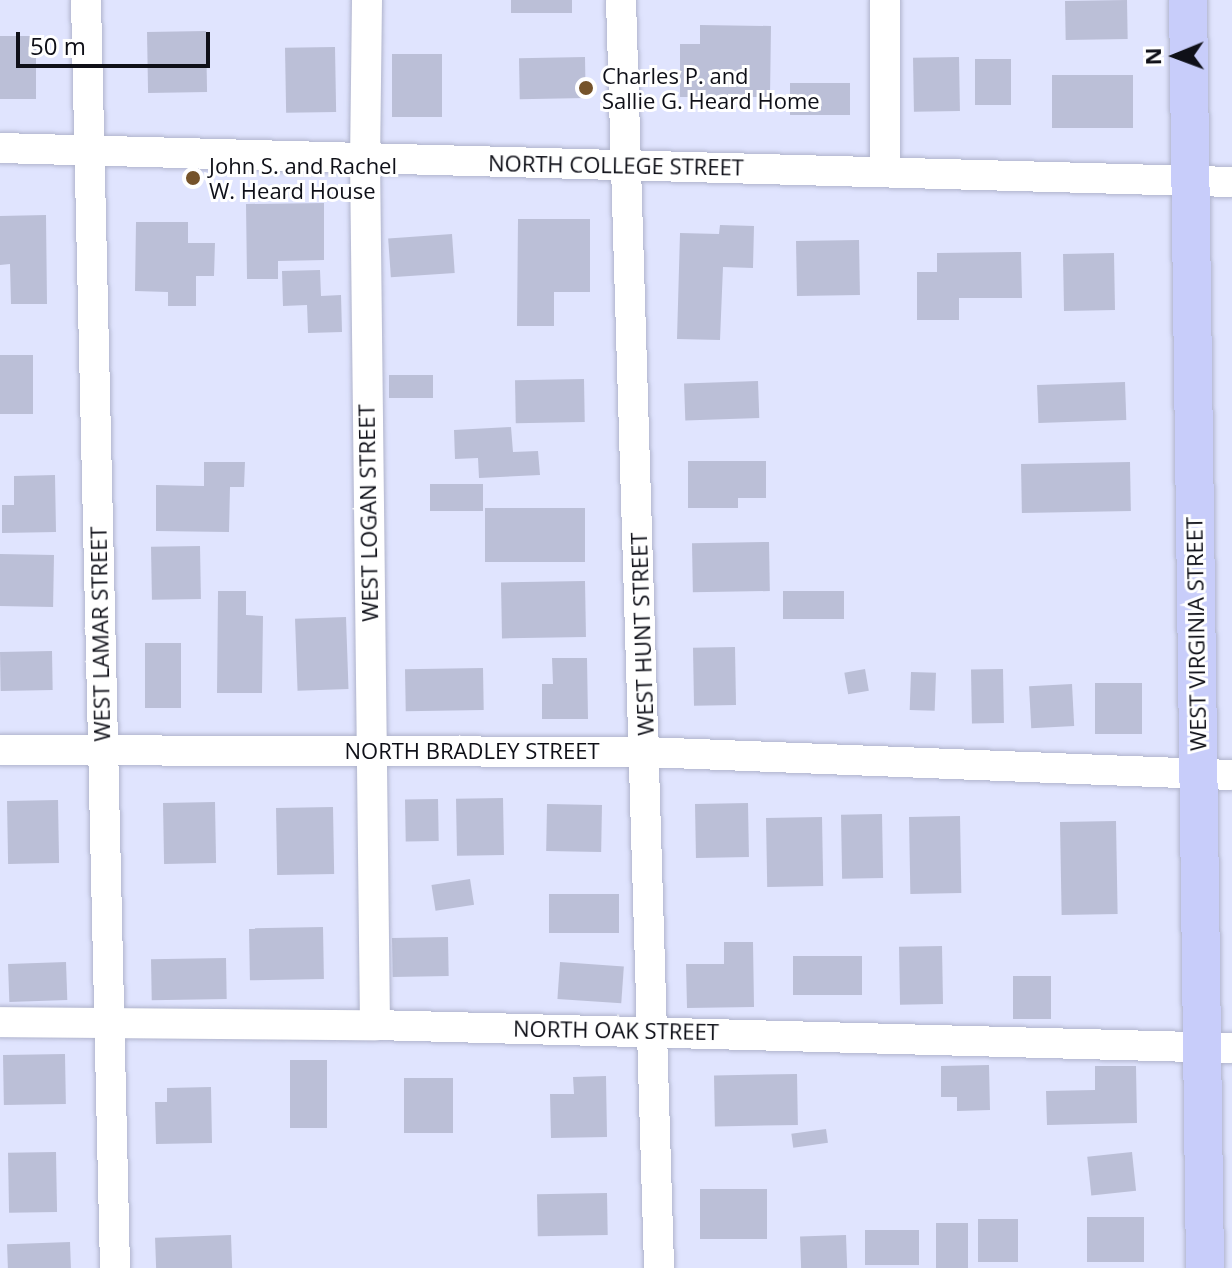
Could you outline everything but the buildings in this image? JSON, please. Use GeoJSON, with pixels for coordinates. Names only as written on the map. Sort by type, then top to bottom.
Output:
{"type":"FeatureCollection","features":[{"type":"Feature","properties":{"kind":"main road","name":"WEST VIRGINIA STREET"},"geometry":{"type":"LineString","coordinates":[[1188,0],[1215,775],[1217,1046],[1205,1268]]}},
{"type":"Feature","properties":{"kind":"street","name":"WEST LAMAR STREET"},"geometry":{"type":"LineString","coordinates":[[86,0],[115,1268]]}},
{"type":"Feature","properties":{"kind":"street","name":"WEST LOGAN STREET"},"geometry":{"type":"LineString","coordinates":[[367,0],[365,158],[375,1025]]}},
{"type":"Feature","properties":{"kind":"street","name":"WEST HUNT STREET"},"geometry":{"type":"LineString","coordinates":[[621,0],[624,167],[646,752],[659,1268]]}},
{"type":"Feature","properties":{"kind":"street"},"geometry":{"type":"LineString","coordinates":[[885,0],[885,171]]}},
{"type":"Feature","properties":{"kind":"street","name":"NORTH COLLEGE STREET"},"geometry":{"type":"LineString","coordinates":[[0,148],[1232,182]]}},
{"type":"Feature","properties":{"kind":"street","name":"NORTH BRADLEY STREET"},"geometry":{"type":"LineString","coordinates":[[0,750],[646,752],[1215,775]]}},
{"type":"Feature","properties":{"kind":"street","name":"NORTH OAK STREET"},"geometry":{"type":"LineString","coordinates":[[0,1022],[375,1025],[1217,1046]]}},
{"type":"Feature","properties":{"kind":"place","name":"Charles P. and Sallie G. Heard Home"},"geometry":{"type":"Point","coordinates":[586,88]}},
{"type":"Feature","properties":{"kind":"place","name":"John S. and Rachel W. Heard House"},"geometry":{"type":"Point","coordinates":[193,178]}}]}
